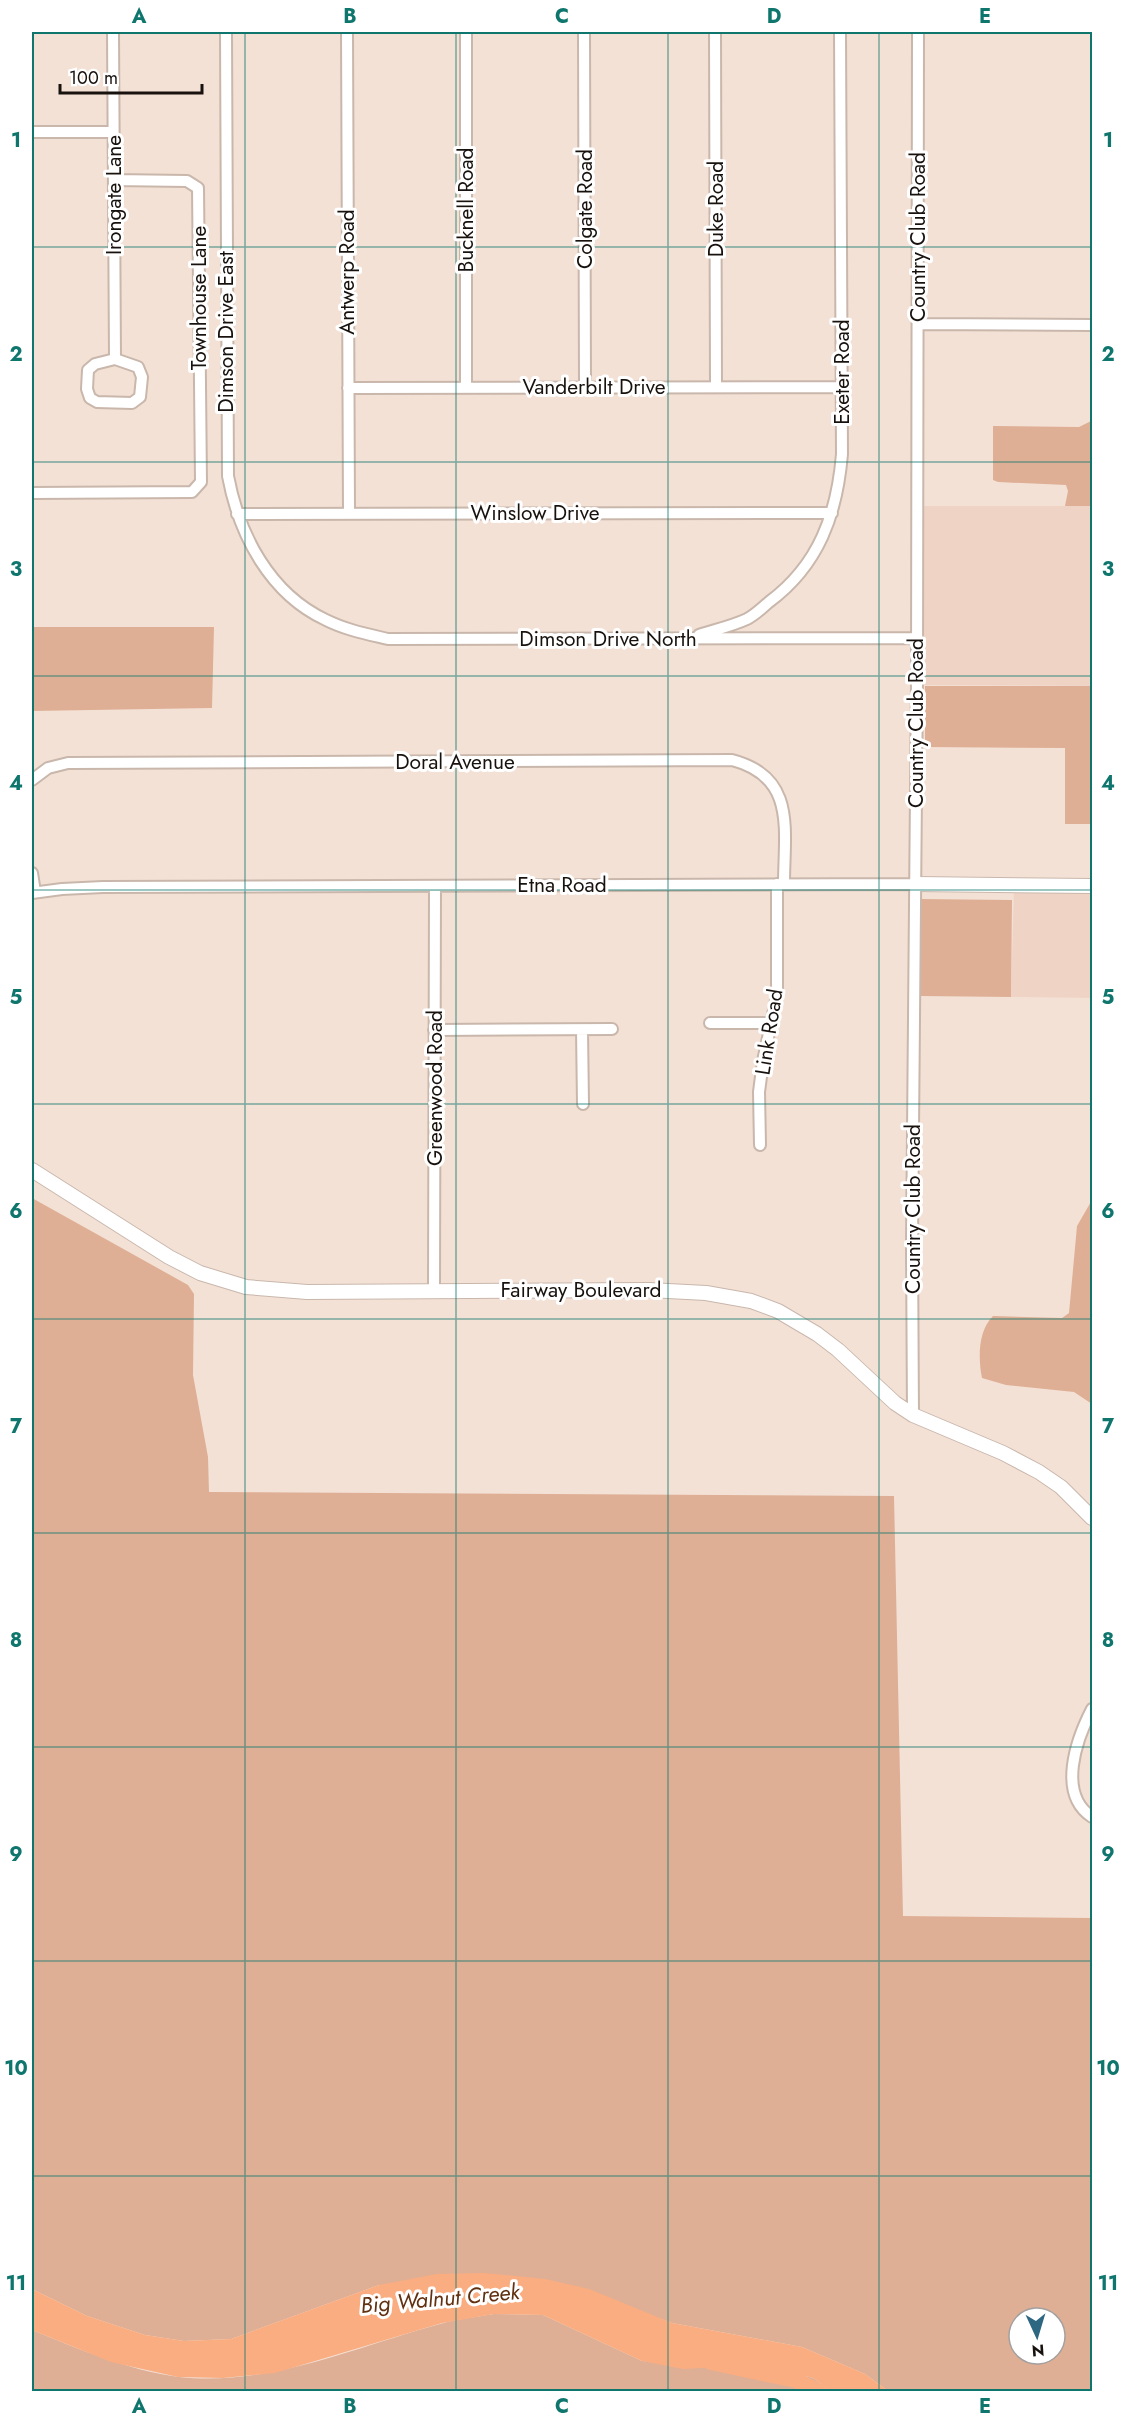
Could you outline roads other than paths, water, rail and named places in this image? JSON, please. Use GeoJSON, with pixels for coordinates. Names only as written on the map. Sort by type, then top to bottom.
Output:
{"type":"FeatureCollection","features":[{"type":"Feature","properties":{"kind":"street","name":"Irongate Lane"},"geometry":{"type":"LineString","coordinates":[[113,32],[115,359]]}},
{"type":"Feature","properties":{"kind":"street","name":"Dimson Drive East"},"geometry":{"type":"LineString","coordinates":[[226,32],[227,463],[237,514],[255,553],[276,582],[305,608]]}},
{"type":"Feature","properties":{"kind":"street","name":"Antwerp Road"},"geometry":{"type":"LineString","coordinates":[[346,32],[349,513]]}},
{"type":"Feature","properties":{"kind":"street","name":"Bucknell Road"},"geometry":{"type":"LineString","coordinates":[[465,32],[466,388]]}},
{"type":"Feature","properties":{"kind":"street","name":"Colgate Road"},"geometry":{"type":"LineString","coordinates":[[584,32],[585,387]]}},
{"type":"Feature","properties":{"kind":"street","name":"Duke Road"},"geometry":{"type":"LineString","coordinates":[[715,32],[716,387]]}},
{"type":"Feature","properties":{"kind":"street","name":"Exeter Road"},"geometry":{"type":"LineString","coordinates":[[690,638],[748,618],[781,594],[800,574],[815,553],[832,513],[839,488],[842,454],[840,32]]}},
{"type":"Feature","properties":{"kind":"street","name":"Country Club Road"},"geometry":{"type":"LineString","coordinates":[[913,1415],[918,32]]}},
{"type":"Feature","properties":{"kind":"street"},"geometry":{"type":"LineString","coordinates":[[32,132],[113,132]]}},
{"type":"Feature","properties":{"kind":"street","name":"Townhouse Lane"},"geometry":{"type":"LineString","coordinates":[[32,493],[192,492],[201,482],[198,188],[187,181],[114,180]]}},
{"type":"Feature","properties":{"kind":"street"},"geometry":{"type":"LineString","coordinates":[[918,324],[1092,325]]}},
{"type":"Feature","properties":{"kind":"street"},"geometry":{"type":"LineString","coordinates":[[115,359],[138,367],[142,377],[140,397],[132,403],[97,402],[90,398],[87,389],[88,370],[95,364],[115,359]]}},
{"type":"Feature","properties":{"kind":"street","name":"Vanderbilt Drive"},"geometry":{"type":"LineString","coordinates":[[348,388],[841,387]]}},
{"type":"Feature","properties":{"kind":"street","name":"Winslow Drive"},"geometry":{"type":"LineString","coordinates":[[237,514],[832,513]]}},
{"type":"Feature","properties":{"kind":"street","name":"Dimson Drive North"},"geometry":{"type":"LineString","coordinates":[[305,608],[324,620],[342,627],[388,639],[917,638]]}},
{"type":"Feature","properties":{"kind":"street","name":"Doral Avenue"},"geometry":{"type":"LineString","coordinates":[[32,780],[48,768],[69,763],[732,760],[758,769],[770,779],[776,789],[784,815],[781,884]]}},
{"type":"Feature","properties":{"kind":"street"},"geometry":{"type":"LineString","coordinates":[[32,873],[33,892]]}},
{"type":"Feature","properties":{"kind":"street","name":"Etna Road"},"geometry":{"type":"LineString","coordinates":[[33,892],[103,887],[781,884],[1092,886]]}},
{"type":"Feature","properties":{"kind":"street","name":"Link Road"},"geometry":{"type":"LineString","coordinates":[[760,1145],[759,1092],[777,996],[781,884]]}},
{"type":"Feature","properties":{"kind":"street","name":"Greenwood Road"},"geometry":{"type":"LineString","coordinates":[[434,1290],[435,886]]}},
{"type":"Feature","properties":{"kind":"street"},"geometry":{"type":"LineString","coordinates":[[710,1023],[773,1023]]}},
{"type":"Feature","properties":{"kind":"street"},"geometry":{"type":"LineString","coordinates":[[434,1030],[612,1029]]}},
{"type":"Feature","properties":{"kind":"street"},"geometry":{"type":"LineString","coordinates":[[582,1030],[583,1104]]}},
{"type":"Feature","properties":{"kind":"street","name":"Fairway Boulevard"},"geometry":{"type":"LineString","coordinates":[[32,1170],[163,1254],[228,1283],[264,1289],[307,1292],[649,1290],[706,1293],[751,1301],[778,1311],[817,1334],[845,1355],[894,1403],[913,1415],[1030,1467],[1061,1487],[1092,1518]]}},
{"type":"Feature","properties":{"kind":"street"},"geometry":{"type":"LineString","coordinates":[[1092,1709],[1076,1753],[1073,1782],[1076,1802],[1092,1817]]}},
{"type":"Feature","properties":{"kind":"water"},"geometry":{"type":"Polygon","coordinates":[[[484,2273],[545,2279],[589,2289],[672,2323],[802,2347],[865,2374],[888,2391],[830,2391],[813,2378],[782,2370],[739,2366],[683,2369],[642,2361],[543,2315],[494,2314],[442,2323],[275,2373],[223,2378],[178,2377],[111,2362],[32,2330],[32,2289],[87,2316],[145,2335],[184,2341],[231,2339],[379,2285],[437,2274],[484,2273]]]}},
{"type":"Feature","properties":{"kind":"waterway","name":"Big Walnut Creek"},"geometry":{"type":"LineString","coordinates":[[711,2362],[796,2380],[819,2392]]}}]}
